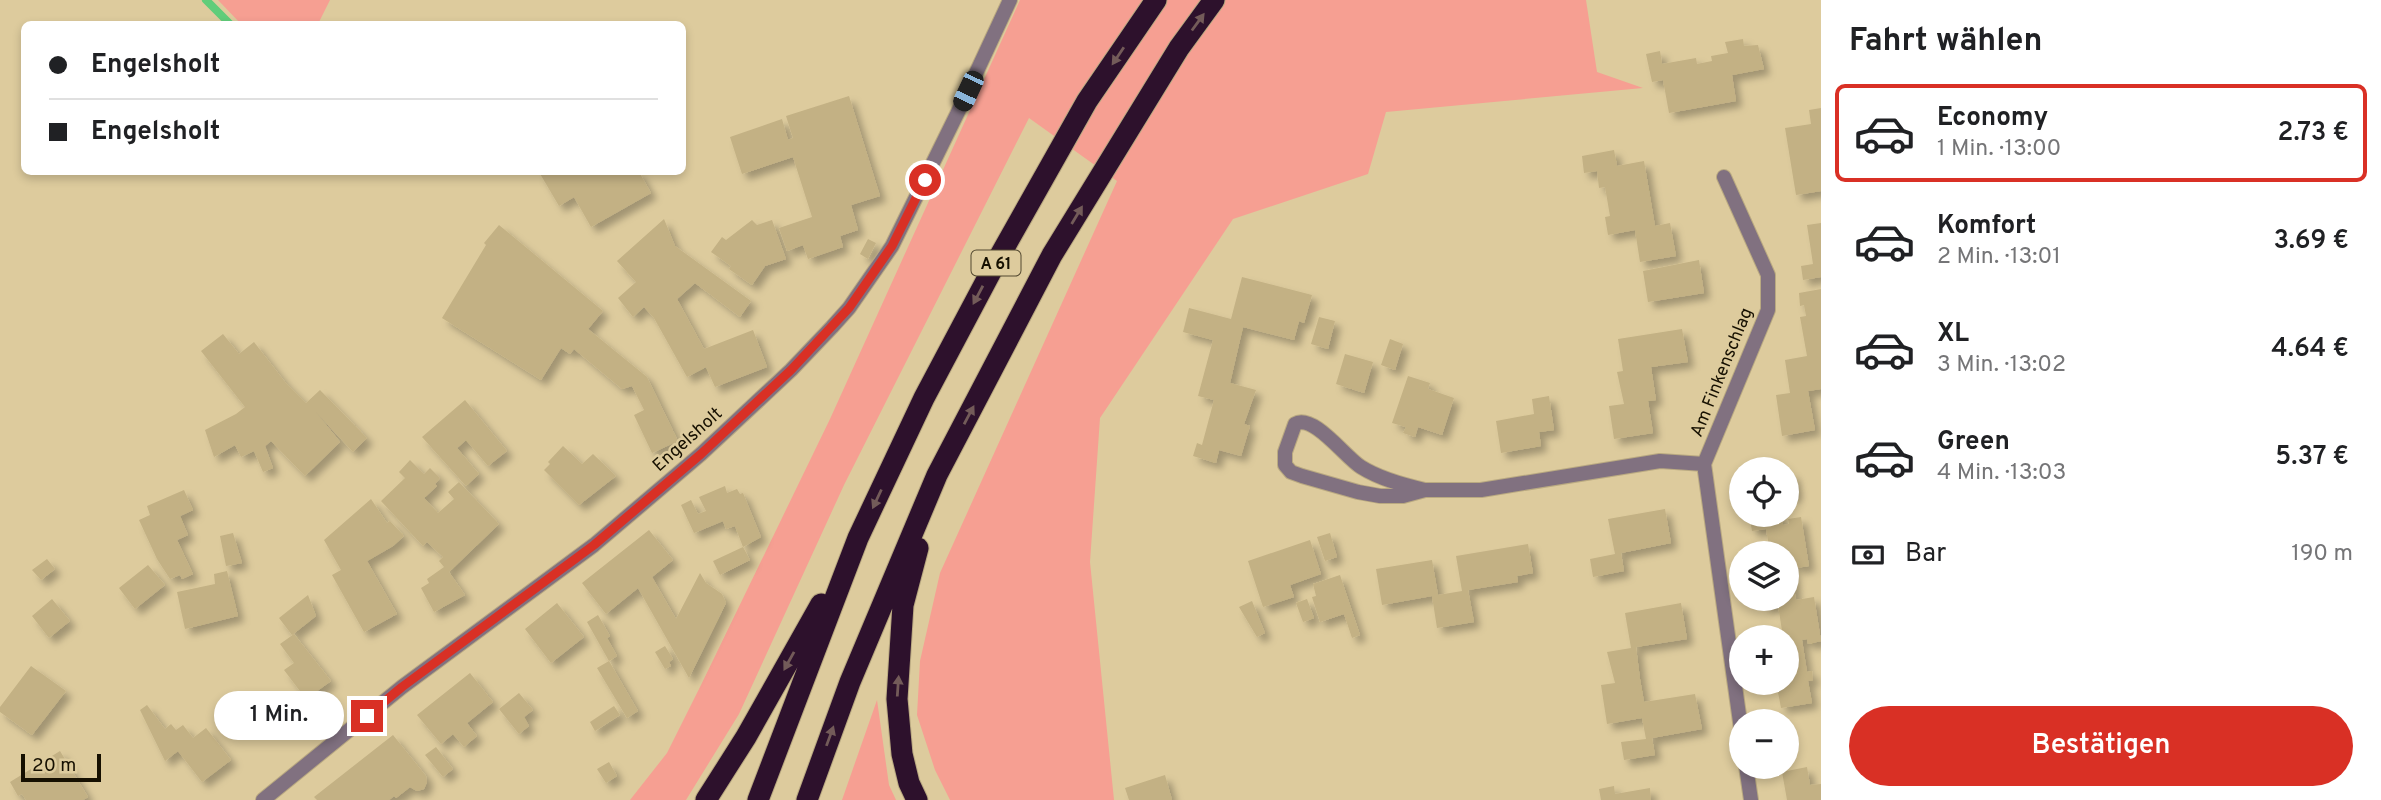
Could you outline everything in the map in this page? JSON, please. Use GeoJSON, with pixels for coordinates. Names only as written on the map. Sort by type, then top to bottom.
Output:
{"type":"FeatureCollection","features":[{"type":"Feature","properties":{"kind":"highway","name":"A 61"},"geometry":{"type":"LineString","coordinates":[[758,800],[858,538],[924,398],[993,266],[1087,101],[1156,0]]}},
{"type":"Feature","properties":{"kind":"highway","name":"A 61"},"geometry":{"type":"LineString","coordinates":[[807,800],[850,682],[937,475],[1052,256],[1179,48],[1213,0]]}},
{"type":"Feature","properties":{"kind":"highway"},"geometry":{"type":"LineString","coordinates":[[917,800],[909,783],[898,729],[897,699],[903,604],[937,475]]}},
{"type":"Feature","properties":{"kind":"highway"},"geometry":{"type":"LineString","coordinates":[[706,800],[746,737],[858,538]]}},
{"type":"Feature","properties":{"kind":"street","name":"Engelsholt"},"geometry":{"type":"LineString","coordinates":[[263,800],[402,687],[594,545],[701,454],[791,370],[824,335],[849,308],[892,246],[1010,0]]}},
{"type":"Feature","properties":{"kind":"street","name":"Am Finkenschlag"},"geometry":{"type":"LineString","coordinates":[[1724,177],[1768,275],[1768,310],[1704,464],[1738,709]]}},
{"type":"Feature","properties":{"kind":"street","name":"Am Finkenschlag"},"geometry":{"type":"LineString","coordinates":[[1425,490],[1374,474],[1353,461],[1316,427],[1300,421],[1295,424],[1285,452],[1285,465],[1291,472],[1380,496],[1403,496],[1425,490],[1481,490],[1660,461],[1704,464]]}},
{"type":"Feature","properties":{"kind":"street"},"geometry":{"type":"LineString","coordinates":[[1748,779],[1751,800]]}},
{"type":"Feature","properties":{"kind":"shaded area"},"geometry":{"type":"Polygon","coordinates":[[[218,0],[330,0],[320,21],[238,21],[218,0]]]}},
{"type":"Feature","properties":{"kind":"shaded area"},"geometry":{"type":"Polygon","coordinates":[[[1020,0],[1586,0],[1597,72],[1643,88],[1386,112],[1368,174],[1233,219],[1100,418],[1090,562],[1114,800],[950,800],[935,770],[917,715],[920,661],[940,573],[1117,181],[1029,118],[844,485],[739,714],[686,800],[630,800],[667,753],[701,685],[830,419],[1020,0]]]}},
{"type":"Feature","properties":{"kind":"shaded area"},"geometry":{"type":"Polygon","coordinates":[[[877,700],[889,785],[896,800],[842,800],[877,700]]]}},
{"type":"Feature","properties":{"kind":"building"},"geometry":{"type":"Polygon","coordinates":[[[1743,39],[1744,46],[1758,45],[1764,69],[1732,75],[1736,101],[1669,113],[1663,80],[1652,82],[1646,54],[1660,51],[1662,64],[1696,58],[1697,64],[1712,61],[1711,56],[1728,53],[1725,42],[1743,39]]]}},
{"type":"Feature","properties":{"kind":"building"},"geometry":{"type":"Polygon","coordinates":[[[849,96],[880,196],[851,205],[858,230],[840,236],[843,247],[808,259],[803,245],[787,251],[779,228],[812,217],[793,157],[742,174],[730,137],[782,119],[788,140],[793,138],[786,116],[849,96]]]}},
{"type":"Feature","properties":{"kind":"building"},"geometry":{"type":"Polygon","coordinates":[[[1821,108],[1821,191],[1796,195],[1785,128],[1811,124],[1809,110],[1821,108]]]}},
{"type":"Feature","properties":{"kind":"building"},"geometry":{"type":"Polygon","coordinates":[[[1614,150],[1617,166],[1644,161],[1655,226],[1670,223],[1676,256],[1640,262],[1635,230],[1608,235],[1605,217],[1610,216],[1605,187],[1599,188],[1597,171],[1584,173],[1582,156],[1614,150]]]}},
{"type":"Feature","properties":{"kind":"building"},"geometry":{"type":"Polygon","coordinates":[[[541,175],[641,175],[651,193],[591,227],[574,197],[559,206],[541,175]]]}},
{"type":"Feature","properties":{"kind":"building"},"geometry":{"type":"Polygon","coordinates":[[[664,219],[675,246],[751,301],[740,317],[695,283],[677,299],[704,349],[753,330],[767,367],[715,387],[706,367],[687,377],[654,318],[644,307],[633,317],[618,298],[636,282],[617,261],[664,219]]]}},
{"type":"Feature","properties":{"kind":"building"},"geometry":{"type":"Polygon","coordinates":[[[752,220],[757,225],[772,220],[786,259],[765,266],[752,285],[711,252],[722,237],[726,240],[752,220]]]}},
{"type":"Feature","properties":{"kind":"building"},"geometry":{"type":"Polygon","coordinates":[[[1821,223],[1821,277],[1803,280],[1801,266],[1813,264],[1807,225],[1821,223]]]}},
{"type":"Feature","properties":{"kind":"building"},"geometry":{"type":"Polygon","coordinates":[[[499,225],[603,311],[588,329],[647,377],[678,441],[652,453],[634,415],[644,410],[632,386],[622,389],[574,349],[570,354],[561,348],[541,380],[442,318],[486,245],[484,243],[499,225]]]}},
{"type":"Feature","properties":{"kind":"building"},"geometry":{"type":"Polygon","coordinates":[[[868,239],[876,243],[868,259],[860,254],[868,239]]]}},
{"type":"Feature","properties":{"kind":"building"},"geometry":{"type":"Polygon","coordinates":[[[1699,260],[1704,293],[1648,302],[1643,271],[1699,260]]]}},
{"type":"Feature","properties":{"kind":"building"},"geometry":{"type":"Polygon","coordinates":[[[1242,277],[1312,295],[1304,323],[1299,321],[1294,340],[1243,327],[1230,383],[1256,390],[1244,424],[1250,426],[1241,456],[1219,450],[1216,463],[1193,456],[1197,443],[1202,445],[1214,400],[1198,396],[1213,340],[1183,332],[1189,308],[1231,319],[1242,277]]]}},
{"type":"Feature","properties":{"kind":"building"},"geometry":{"type":"Polygon","coordinates":[[[1821,289],[1821,389],[1808,391],[1815,430],[1782,436],[1776,395],[1790,393],[1785,360],[1807,356],[1800,317],[1806,316],[1804,305],[1800,306],[1799,293],[1821,289]]]}},
{"type":"Feature","properties":{"kind":"building"},"geometry":{"type":"Polygon","coordinates":[[[1319,317],[1335,321],[1328,349],[1311,344],[1319,317]]]}},
{"type":"Feature","properties":{"kind":"building"},"geometry":{"type":"Polygon","coordinates":[[[1682,329],[1688,362],[1651,367],[1656,400],[1648,401],[1653,433],[1614,439],[1609,406],[1624,404],[1617,372],[1623,371],[1618,339],[1682,329]]]}},
{"type":"Feature","properties":{"kind":"building"},"geometry":{"type":"Polygon","coordinates":[[[223,334],[239,354],[254,342],[285,382],[306,403],[320,390],[367,438],[353,452],[315,411],[340,442],[305,476],[271,441],[265,446],[273,468],[263,472],[254,451],[241,457],[235,445],[214,457],[205,430],[245,407],[201,351],[223,334]]]}},
{"type":"Feature","properties":{"kind":"building"},"geometry":{"type":"Polygon","coordinates":[[[1390,339],[1403,344],[1395,370],[1381,365],[1390,339]]]}},
{"type":"Feature","properties":{"kind":"building"},"geometry":{"type":"Polygon","coordinates":[[[1345,354],[1373,362],[1364,393],[1336,384],[1345,354]]]}},
{"type":"Feature","properties":{"kind":"building"},"geometry":{"type":"Polygon","coordinates":[[[1408,376],[1430,383],[1428,389],[1454,398],[1442,435],[1418,427],[1415,437],[1403,433],[1406,427],[1392,423],[1408,376]]]}},
{"type":"Feature","properties":{"kind":"building"},"geometry":{"type":"Polygon","coordinates":[[[1549,396],[1554,430],[1539,432],[1541,446],[1501,453],[1496,421],[1534,414],[1532,399],[1549,396]]]}},
{"type":"Feature","properties":{"kind":"building"},"geometry":{"type":"Polygon","coordinates":[[[465,400],[507,451],[488,466],[466,440],[457,448],[479,474],[466,486],[422,437],[465,400]]]}},
{"type":"Feature","properties":{"kind":"building"},"geometry":{"type":"Polygon","coordinates":[[[563,446],[582,464],[593,454],[616,476],[579,505],[544,470],[563,446]]]}},
{"type":"Feature","properties":{"kind":"building"},"geometry":{"type":"Polygon","coordinates":[[[410,460],[424,474],[430,468],[440,478],[435,484],[437,486],[424,498],[438,513],[454,499],[448,492],[459,482],[499,524],[449,572],[465,595],[434,612],[421,588],[429,583],[427,579],[444,567],[439,561],[443,557],[427,542],[423,546],[381,501],[405,478],[399,472],[410,460]]]}},
{"type":"Feature","properties":{"kind":"building"},"geometry":{"type":"Polygon","coordinates":[[[725,486],[727,493],[737,489],[740,494],[743,493],[761,537],[743,547],[735,526],[726,529],[723,521],[694,533],[681,505],[691,500],[698,514],[706,511],[699,497],[725,486]]]}},
{"type":"Feature","properties":{"kind":"building"},"geometry":{"type":"Polygon","coordinates":[[[184,490],[193,510],[180,516],[188,535],[177,540],[193,574],[182,579],[180,575],[170,579],[157,559],[139,520],[150,515],[147,506],[184,490]]]}},
{"type":"Feature","properties":{"kind":"building"},"geometry":{"type":"Polygon","coordinates":[[[371,499],[387,523],[390,521],[404,536],[393,546],[367,561],[397,614],[364,632],[332,575],[341,570],[324,540],[371,499]]]}},
{"type":"Feature","properties":{"kind":"building"},"geometry":{"type":"Polygon","coordinates":[[[1665,509],[1671,543],[1621,553],[1624,571],[1593,577],[1590,559],[1615,554],[1608,519],[1665,509]]]}},
{"type":"Feature","properties":{"kind":"building"},"geometry":{"type":"Polygon","coordinates":[[[1801,517],[1809,566],[1799,568],[1799,541],[1768,541],[1766,529],[1752,531],[1751,527],[1799,527],[1801,517]]]}},
{"type":"Feature","properties":{"kind":"building"},"geometry":{"type":"Polygon","coordinates":[[[649,530],[673,560],[652,577],[676,619],[700,573],[706,583],[722,594],[726,603],[689,678],[638,588],[606,614],[582,583],[649,530]]]}},
{"type":"Feature","properties":{"kind":"building"},"geometry":{"type":"Polygon","coordinates":[[[233,533],[242,563],[226,566],[220,536],[233,533]]]}},
{"type":"Feature","properties":{"kind":"building"},"geometry":{"type":"Polygon","coordinates":[[[1330,533],[1337,557],[1325,561],[1317,537],[1330,533]]]}},
{"type":"Feature","properties":{"kind":"building"},"geometry":{"type":"Polygon","coordinates":[[[1310,540],[1321,574],[1290,585],[1294,597],[1263,607],[1248,561],[1310,540]]]}},
{"type":"Feature","properties":{"kind":"building"},"geometry":{"type":"Polygon","coordinates":[[[1528,544],[1533,573],[1517,576],[1518,582],[1468,590],[1474,622],[1437,628],[1432,596],[1382,605],[1376,569],[1432,560],[1438,595],[1462,591],[1456,556],[1528,544]]]}},
{"type":"Feature","properties":{"kind":"building"},"geometry":{"type":"Polygon","coordinates":[[[743,547],[750,560],[720,575],[713,561],[743,547]]]}},
{"type":"Feature","properties":{"kind":"building"},"geometry":{"type":"Polygon","coordinates":[[[47,559],[55,569],[41,580],[32,570],[47,559]]]}},
{"type":"Feature","properties":{"kind":"building"},"geometry":{"type":"Polygon","coordinates":[[[148,565],[165,585],[135,609],[119,588],[148,565]]]}},
{"type":"Feature","properties":{"kind":"building"},"geometry":{"type":"Polygon","coordinates":[[[227,571],[238,616],[185,629],[177,592],[215,584],[214,574],[227,571]]]}},
{"type":"Feature","properties":{"kind":"building"},"geometry":{"type":"Polygon","coordinates":[[[1340,575],[1360,635],[1352,638],[1344,614],[1320,622],[1312,597],[1316,596],[1313,584],[1340,575]]]}},
{"type":"Feature","properties":{"kind":"building"},"geometry":{"type":"Polygon","coordinates":[[[308,595],[316,616],[292,635],[279,618],[308,595]]]}},
{"type":"Feature","properties":{"kind":"building"},"geometry":{"type":"Polygon","coordinates":[[[1814,597],[1821,641],[1808,644],[1807,639],[1802,640],[1807,672],[1812,671],[1813,680],[1808,681],[1812,703],[1781,708],[1778,695],[1799,695],[1799,625],[1781,625],[1779,611],[1799,611],[1799,600],[1814,597]]]}},
{"type":"Feature","properties":{"kind":"building"},"geometry":{"type":"Polygon","coordinates":[[[52,599],[70,621],[49,638],[32,616],[52,599]]]}},
{"type":"Feature","properties":{"kind":"building"},"geometry":{"type":"Polygon","coordinates":[[[1307,599],[1314,618],[1303,622],[1296,603],[1307,599]]]}},
{"type":"Feature","properties":{"kind":"building"},"geometry":{"type":"Polygon","coordinates":[[[1252,601],[1265,633],[1257,637],[1239,607],[1252,601]]]}},
{"type":"Feature","properties":{"kind":"building"},"geometry":{"type":"Polygon","coordinates":[[[557,603],[584,637],[551,663],[525,629],[557,603]]]}},
{"type":"Feature","properties":{"kind":"building"},"geometry":{"type":"Polygon","coordinates":[[[1681,603],[1687,639],[1636,647],[1640,679],[1644,702],[1695,694],[1702,729],[1652,738],[1655,755],[1624,760],[1621,742],[1646,739],[1642,718],[1607,724],[1601,685],[1615,683],[1607,652],[1631,648],[1625,613],[1681,603]]]}},
{"type":"Feature","properties":{"kind":"building"},"geometry":{"type":"Polygon","coordinates":[[[598,615],[617,656],[609,661],[587,622],[598,615]]]}},
{"type":"Feature","properties":{"kind":"building"},"geometry":{"type":"Polygon","coordinates":[[[294,634],[331,681],[306,699],[284,670],[294,663],[280,644],[294,634]]]}},
{"type":"Feature","properties":{"kind":"building"},"geometry":{"type":"Polygon","coordinates":[[[665,646],[673,659],[669,662],[671,666],[665,669],[655,652],[665,646]]]}},
{"type":"Feature","properties":{"kind":"building"},"geometry":{"type":"Polygon","coordinates":[[[609,661],[638,711],[627,718],[597,668],[609,661]]]}},
{"type":"Feature","properties":{"kind":"building"},"geometry":{"type":"Polygon","coordinates":[[[31,666],[66,691],[32,735],[0,712],[0,707],[31,666]]]}},
{"type":"Feature","properties":{"kind":"building"},"geometry":{"type":"Polygon","coordinates":[[[470,673],[493,702],[467,723],[477,736],[464,747],[453,734],[441,744],[417,715],[470,673]]]}},
{"type":"Feature","properties":{"kind":"building"},"geometry":{"type":"Polygon","coordinates":[[[519,693],[533,710],[524,717],[529,726],[519,734],[499,709],[519,693]]]}},
{"type":"Feature","properties":{"kind":"building"},"geometry":{"type":"Polygon","coordinates":[[[147,705],[165,729],[171,724],[176,730],[183,725],[193,738],[206,728],[231,760],[202,782],[178,751],[165,761],[140,710],[147,705]]]}},
{"type":"Feature","properties":{"kind":"building"},"geometry":{"type":"Polygon","coordinates":[[[614,706],[620,715],[595,731],[590,722],[614,706]]]}},
{"type":"Feature","properties":{"kind":"building"},"geometry":{"type":"Polygon","coordinates":[[[393,735],[426,776],[424,789],[417,791],[410,787],[389,800],[317,800],[314,797],[393,735]]]}},
{"type":"Feature","properties":{"kind":"building"},"geometry":{"type":"Polygon","coordinates":[[[436,747],[453,769],[443,777],[425,755],[436,747]]]}},
{"type":"Feature","properties":{"kind":"building"},"geometry":{"type":"Polygon","coordinates":[[[60,751],[88,797],[83,800],[26,800],[22,794],[18,796],[10,782],[60,751]]]}},
{"type":"Feature","properties":{"kind":"building"},"geometry":{"type":"Polygon","coordinates":[[[609,762],[617,776],[606,783],[597,769],[609,762]]]}},
{"type":"Feature","properties":{"kind":"building"},"geometry":{"type":"Polygon","coordinates":[[[1807,767],[1810,785],[1821,784],[1821,800],[1787,800],[1783,779],[1799,779],[1799,769],[1807,767]]]}},
{"type":"Feature","properties":{"kind":"building"},"geometry":{"type":"Polygon","coordinates":[[[1165,775],[1172,800],[1129,800],[1125,788],[1165,775]]]}},
{"type":"Feature","properties":{"kind":"building"},"geometry":{"type":"Polygon","coordinates":[[[1614,786],[1615,794],[1650,788],[1651,800],[1601,800],[1599,789],[1614,786]]]}},
{"type":"Feature","properties":{"kind":"waterway"},"geometry":{"type":"LineString","coordinates":[[206,0],[227,21]]}},
{"type":"Feature","properties":{"kind":"route"},"geometry":{"type":"LineString","coordinates":[[367,716],[402,687],[594,545],[701,454],[791,370],[849,308],[892,246],[925,180]]}}]}
